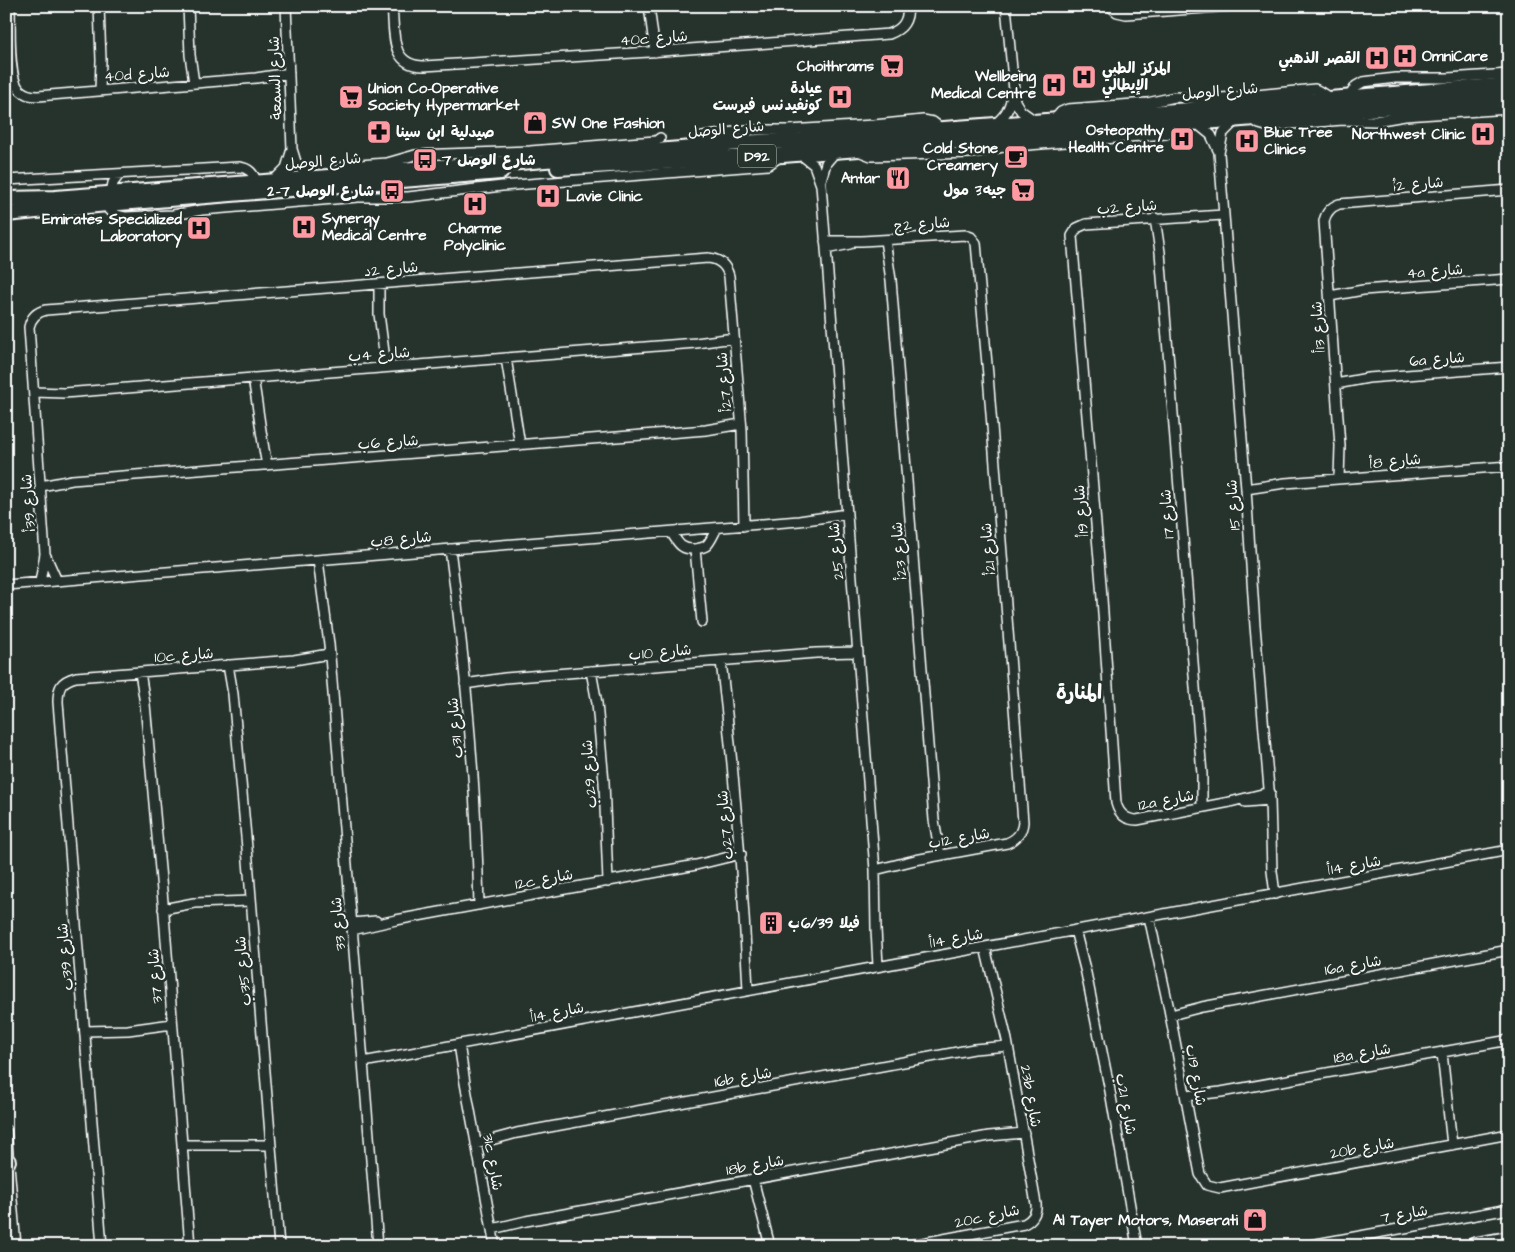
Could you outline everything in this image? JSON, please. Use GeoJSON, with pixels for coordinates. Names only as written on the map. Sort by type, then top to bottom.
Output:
{"type":"FeatureCollection","features":[{"type":"Feature","properties":{"kind":"highway"},"geometry":{"type":"LineString","coordinates":[[1475,1246],[1509,1240]]}},
{"type":"Feature","properties":{"kind":"main road","name":"شارع الوصل"},"geometry":{"type":"LineString","coordinates":[[6,214],[109,199],[257,182],[736,143],[1509,85]]}},
{"type":"Feature","properties":{"kind":"main road","name":"شارع الوصل"},"geometry":{"type":"LineString","coordinates":[[6,199],[109,199],[550,168],[783,155],[1509,98]]}},
{"type":"Feature","properties":{"kind":"main road"},"geometry":{"type":"LineString","coordinates":[[6,207],[55,198]]}},
{"type":"Feature","properties":{"kind":"street","name":"40d شارع"},"geometry":{"type":"LineString","coordinates":[[10,6],[12,74],[20,91],[30,95],[38,96],[289,76]]}},
{"type":"Feature","properties":{"kind":"street"},"geometry":{"type":"LineString","coordinates":[[99,6],[104,91]]}},
{"type":"Feature","properties":{"kind":"street"},"geometry":{"type":"LineString","coordinates":[[188,6],[191,84]]}},
{"type":"Feature","properties":{"kind":"street","name":"شارع السمعة"},"geometry":{"type":"LineString","coordinates":[[286,6],[292,149],[296,162],[310,178]]}},
{"type":"Feature","properties":{"kind":"street","name":"40c شارع"},"geometry":{"type":"LineString","coordinates":[[392,6],[396,47],[399,55],[404,61],[424,66],[652,52],[889,34],[904,25],[907,19],[908,6]]}},
{"type":"Feature","properties":{"kind":"street"},"geometry":{"type":"LineString","coordinates":[[650,6],[652,52]]}},
{"type":"Feature","properties":{"kind":"street"},"geometry":{"type":"LineString","coordinates":[[1006,6],[1013,90],[1018,108],[1023,114],[1035,121]]}},
{"type":"Feature","properties":{"kind":"street"},"geometry":{"type":"LineString","coordinates":[[1110,6],[1117,12],[1126,14],[1232,6]]}},
{"type":"Feature","properties":{"kind":"street"},"geometry":{"type":"LineString","coordinates":[[1349,97],[1356,86],[1363,82],[1395,78],[1448,78],[1509,74]]}},
{"type":"Feature","properties":{"kind":"street"},"geometry":{"type":"LineString","coordinates":[[994,125],[1009,110],[1013,90]]}},
{"type":"Feature","properties":{"kind":"street"},"geometry":{"type":"LineString","coordinates":[[1244,118],[1266,126],[1343,120],[1375,121],[1405,116],[1509,109]]}},
{"type":"Feature","properties":{"kind":"street","name":"شارع 15"},"geometry":{"type":"LineString","coordinates":[[1244,118],[1223,133],[1219,153],[1222,212],[1270,796],[1272,856],[1278,893]]}},
{"type":"Feature","properties":{"kind":"street","name":"شارع 15"},"geometry":{"type":"LineString","coordinates":[[1196,122],[1211,135],[1219,153]]}},
{"type":"Feature","properties":{"kind":"street"},"geometry":{"type":"LineString","coordinates":[[328,177],[345,166],[386,163],[415,155],[530,151],[656,141],[660,138]]}},
{"type":"Feature","properties":{"kind":"street"},"geometry":{"type":"LineString","coordinates":[[628,143],[640,152]]}},
{"type":"Feature","properties":{"kind":"street","name":"شارع السمعة"},"geometry":{"type":"LineString","coordinates":[[272,181],[286,168],[292,149]]}},
{"type":"Feature","properties":{"kind":"street","name":"شارع 25"},"geometry":{"type":"LineString","coordinates":[[837,150],[824,166],[821,185],[874,867],[876,914],[882,965]]}},
{"type":"Feature","properties":{"kind":"street","name":"شارع 25"},"geometry":{"type":"LineString","coordinates":[[800,153],[814,165],[821,185]]}},
{"type":"Feature","properties":{"kind":"street"},"geometry":{"type":"LineString","coordinates":[[6,180],[239,167],[249,170],[257,182]]}},
{"type":"Feature","properties":{"kind":"street"},"geometry":{"type":"LineString","coordinates":[[109,199],[119,174]]}},
{"type":"Feature","properties":{"kind":"street","name":"شارع 2أ"},"geometry":{"type":"LineString","coordinates":[[1331,208],[1339,204],[1509,190]]}},
{"type":"Feature","properties":{"kind":"street","name":"شارع 13أ"},"geometry":{"type":"LineString","coordinates":[[1331,208],[1326,214],[1324,221],[1342,479]]}},
{"type":"Feature","properties":{"kind":"street","name":"شارع 2ب"},"geometry":{"type":"LineString","coordinates":[[1086,224],[1222,212]]}},
{"type":"Feature","properties":{"kind":"street","name":"شارع 17"},"geometry":{"type":"LineString","coordinates":[[1158,218],[1205,806]]}},
{"type":"Feature","properties":{"kind":"street","name":"شارع 19أ"},"geometry":{"type":"LineString","coordinates":[[1086,224],[1075,230],[1071,240],[1100,574],[1116,803]]}},
{"type":"Feature","properties":{"kind":"street","name":"شارع 2ج"},"geometry":{"type":"LineString","coordinates":[[826,245],[965,235],[974,240],[977,247]]}},
{"type":"Feature","properties":{"kind":"street","name":"شارع 23أ"},"geometry":{"type":"LineString","coordinates":[[888,240],[937,856]]}},
{"type":"Feature","properties":{"kind":"street","name":"شارع 21أ"},"geometry":{"type":"LineString","coordinates":[[977,247],[1023,822],[1020,834],[1015,840],[1007,843]]}},
{"type":"Feature","properties":{"kind":"street","name":"شارع 2د"},"geometry":{"type":"LineString","coordinates":[[46,310],[708,258],[716,259],[723,264],[730,276]]}},
{"type":"Feature","properties":{"kind":"street","name":"شارع 27أ"},"geometry":{"type":"LineString","coordinates":[[730,276],[747,525]]}},
{"type":"Feature","properties":{"kind":"street","name":"4a شارع"},"geometry":{"type":"LineString","coordinates":[[1330,292],[1509,279]]}},
{"type":"Feature","properties":{"kind":"street"},"geometry":{"type":"LineString","coordinates":[[376,284],[383,367]]}},
{"type":"Feature","properties":{"kind":"street","name":"شارع 39أ"},"geometry":{"type":"LineString","coordinates":[[40,582],[45,554],[29,327],[35,315],[46,310]]}},
{"type":"Feature","properties":{"kind":"street","name":"شارع 4ب"},"geometry":{"type":"LineString","coordinates":[[34,396],[383,367],[734,341]]}},
{"type":"Feature","properties":{"kind":"street"},"geometry":{"type":"LineString","coordinates":[[510,358],[517,445]]}},
{"type":"Feature","properties":{"kind":"street","name":"6a شارع"},"geometry":{"type":"LineString","coordinates":[[1336,381],[1509,367]]}},
{"type":"Feature","properties":{"kind":"street"},"geometry":{"type":"LineString","coordinates":[[257,377],[264,465]]}},
{"type":"Feature","properties":{"kind":"street","name":"شارع 6ب"},"geometry":{"type":"LineString","coordinates":[[41,484],[741,427]]}},
{"type":"Feature","properties":{"kind":"street"},"geometry":{"type":"LineString","coordinates":[[1507,466],[1509,490]]}},
{"type":"Feature","properties":{"kind":"street","name":"شارع 8أ"},"geometry":{"type":"LineString","coordinates":[[1246,486],[1507,466]]}},
{"type":"Feature","properties":{"kind":"street","name":"شارع 8ب"},"geometry":{"type":"LineString","coordinates":[[6,585],[847,517]]}},
{"type":"Feature","properties":{"kind":"street"},"geometry":{"type":"LineString","coordinates":[[671,532],[681,546],[695,549],[702,548],[708,544],[718,528]]}},
{"type":"Feature","properties":{"kind":"street","name":"شارع 31ب"},"geometry":{"type":"LineString","coordinates":[[453,549],[482,905]]}},
{"type":"Feature","properties":{"kind":"street"},"geometry":{"type":"LineString","coordinates":[[695,549],[702,622]]}},
{"type":"Feature","properties":{"kind":"street","name":"شارع 39أ"},"geometry":{"type":"LineString","coordinates":[[45,554],[57,581]]}},
{"type":"Feature","properties":{"kind":"street","name":"شارع 33"},"geometry":{"type":"LineString","coordinates":[[321,560],[378,1246]]}},
{"type":"Feature","properties":{"kind":"street","name":"شارع 10ب"},"geometry":{"type":"LineString","coordinates":[[465,681],[857,649]]}},
{"type":"Feature","properties":{"kind":"street","name":"10c شارع"},"geometry":{"type":"LineString","coordinates":[[76,677],[330,657]]}},
{"type":"Feature","properties":{"kind":"street","name":"شارع 27ب"},"geometry":{"type":"LineString","coordinates":[[724,660],[751,990]]}},
{"type":"Feature","properties":{"kind":"street","name":"شارع 35ب"},"geometry":{"type":"LineString","coordinates":[[231,665],[279,1246]]}},
{"type":"Feature","properties":{"kind":"street","name":"شارع 29ب"},"geometry":{"type":"LineString","coordinates":[[594,671],[607,842],[612,881]]}},
{"type":"Feature","properties":{"kind":"street","name":"شارع 37"},"geometry":{"type":"LineString","coordinates":[[143,672],[190,1246]]}},
{"type":"Feature","properties":{"kind":"street","name":"شارع 39ب"},"geometry":{"type":"LineString","coordinates":[[76,677],[62,682],[59,687],[58,702],[102,1246]]}},
{"type":"Feature","properties":{"kind":"street","name":"12a شارع"},"geometry":{"type":"LineString","coordinates":[[1116,803],[1123,816],[1134,820],[1270,796]]}},
{"type":"Feature","properties":{"kind":"street","name":"شارع 12ب"},"geometry":{"type":"LineString","coordinates":[[874,867],[1007,843]]}},
{"type":"Feature","properties":{"kind":"street","name":"شارع 14أ"},"geometry":{"type":"LineString","coordinates":[[363,1059],[407,1054],[1509,850]]}},
{"type":"Feature","properties":{"kind":"street","name":"12c شارع"},"geometry":{"type":"LineString","coordinates":[[352,927],[741,858]]}},
{"type":"Feature","properties":{"kind":"street"},"geometry":{"type":"LineString","coordinates":[[163,906],[251,898]]}},
{"type":"Feature","properties":{"kind":"street","name":"شارع 19ب"},"geometry":{"type":"LineString","coordinates":[[1152,916],[1202,1178],[1211,1187],[1220,1188]]}},
{"type":"Feature","properties":{"kind":"street","name":"شارع 21ب"},"geometry":{"type":"LineString","coordinates":[[1078,930],[1110,1091],[1136,1244]]}},
{"type":"Feature","properties":{"kind":"street","name":"23b شارع"},"geometry":{"type":"LineString","coordinates":[[989,946],[1036,1208]]}},
{"type":"Feature","properties":{"kind":"street","name":"16a شارع"},"geometry":{"type":"LineString","coordinates":[[1170,1012],[1509,950]]}},
{"type":"Feature","properties":{"kind":"street"},"geometry":{"type":"LineString","coordinates":[[85,1034],[173,1028]]}},
{"type":"Feature","properties":{"kind":"street","name":"18a شارع"},"geometry":{"type":"LineString","coordinates":[[1186,1100],[1509,1040]]}},
{"type":"Feature","properties":{"kind":"street","name":"16b شارع"},"geometry":{"type":"LineString","coordinates":[[475,1141],[1007,1043]]}},
{"type":"Feature","properties":{"kind":"street","name":"31c شارع"},"geometry":{"type":"LineString","coordinates":[[456,1045],[465,1083],[495,1246]]}},
{"type":"Feature","properties":{"kind":"street"},"geometry":{"type":"LineString","coordinates":[[1439,1053],[1449,1112],[1457,1144]]}},
{"type":"Feature","properties":{"kind":"street"},"geometry":{"type":"LineString","coordinates":[[6,1130],[16,1246]]}},
{"type":"Feature","properties":{"kind":"street","name":"18b شارع"},"geometry":{"type":"LineString","coordinates":[[491,1226],[1023,1130]]}},
{"type":"Feature","properties":{"kind":"street","name":"20b شارع"},"geometry":{"type":"LineString","coordinates":[[1220,1188],[1509,1134]]}},
{"type":"Feature","properties":{"kind":"street"},"geometry":{"type":"LineString","coordinates":[[183,1149],[271,1142]]}},
{"type":"Feature","properties":{"kind":"street"},"geometry":{"type":"LineString","coordinates":[[756,1179],[768,1246]]}},
{"type":"Feature","properties":{"kind":"street","name":"20c شارع"},"geometry":{"type":"LineString","coordinates":[[906,1246],[1024,1224],[1033,1217],[1036,1208]]}},
{"type":"Feature","properties":{"kind":"street","name":"شارع 7"},"geometry":{"type":"LineString","coordinates":[[1305,1246],[1509,1209]]}},
{"type":"Feature","properties":{"kind":"place","name":"OmniCare"},"geometry":{"type":"Point","coordinates":[1405,56]}},
{"type":"Feature","properties":{"kind":"place","name":"القصر الذهبي"},"geometry":{"type":"Point","coordinates":[1377,58]}},
{"type":"Feature","properties":{"kind":"place","name":"Choithrams"},"geometry":{"type":"Point","coordinates":[892,66]}},
{"type":"Feature","properties":{"kind":"place","name":"المركز الطبي الإيطالي"},"geometry":{"type":"Point","coordinates":[1084,77]}},
{"type":"Feature","properties":{"kind":"place","name":"Wellbeing Medical Centre"},"geometry":{"type":"Point","coordinates":[1054,85]}},
{"type":"Feature","properties":{"kind":"place","name":"Union Co-Operative Society Hypermarket"},"geometry":{"type":"Point","coordinates":[351,97]}},
{"type":"Feature","properties":{"kind":"place","name":"عيادة كونفيدنس فيرست"},"geometry":{"type":"Point","coordinates":[840,97]}},
{"type":"Feature","properties":{"kind":"place","name":"SW One Fashion"},"geometry":{"type":"Point","coordinates":[535,123]}},
{"type":"Feature","properties":{"kind":"place","name":"صيدلية ابن سينا"},"geometry":{"type":"Point","coordinates":[379,132]}},
{"type":"Feature","properties":{"kind":"place","name":"Northwest Clinic"},"geometry":{"type":"Point","coordinates":[1483,134]}},
{"type":"Feature","properties":{"kind":"place","name":"Osteopathy Health Centre"},"geometry":{"type":"Point","coordinates":[1182,139]}},
{"type":"Feature","properties":{"kind":"place","name":"Blue Tree Clinics"},"geometry":{"type":"Point","coordinates":[1247,141]}},
{"type":"Feature","properties":{"kind":"place","name":"Cold Stone Creamery"},"geometry":{"type":"Point","coordinates":[1016,157]}},
{"type":"Feature","properties":{"kind":"place","name":"شارع الوصل 7"},"geometry":{"type":"Point","coordinates":[425,160]}},
{"type":"Feature","properties":{"kind":"place","name":"Antar"},"geometry":{"type":"Point","coordinates":[898,178]}},
{"type":"Feature","properties":{"kind":"place","name":"جيه3 مول"},"geometry":{"type":"Point","coordinates":[1023,190]}},
{"type":"Feature","properties":{"kind":"place","name":"شارع الوصل 7-2"},"geometry":{"type":"Point","coordinates":[392,191]}},
{"type":"Feature","properties":{"kind":"place","name":"Lavie Clinic"},"geometry":{"type":"Point","coordinates":[548,196]}},
{"type":"Feature","properties":{"kind":"place","name":"Charme Polyclinic"},"geometry":{"type":"Point","coordinates":[475,204]}},
{"type":"Feature","properties":{"kind":"place","name":"Synergy Medical Centre"},"geometry":{"type":"Point","coordinates":[304,227]}},
{"type":"Feature","properties":{"kind":"place","name":"Emirates Specialized Laboratory"},"geometry":{"type":"Point","coordinates":[199,228]}},
{"type":"Feature","properties":{"kind":"place","name":"فيلا 6/39ب"},"geometry":{"type":"Point","coordinates":[771,923]}},
{"type":"Feature","properties":{"kind":"place","name":"Al Tayer Motors, Maserati"},"geometry":{"type":"Point","coordinates":[1255,1220]}},
{"type":"Feature","properties":{"kind":"district","name":"المنارة"},"geometry":{"type":"Point","coordinates":[1079,692]}}]}
